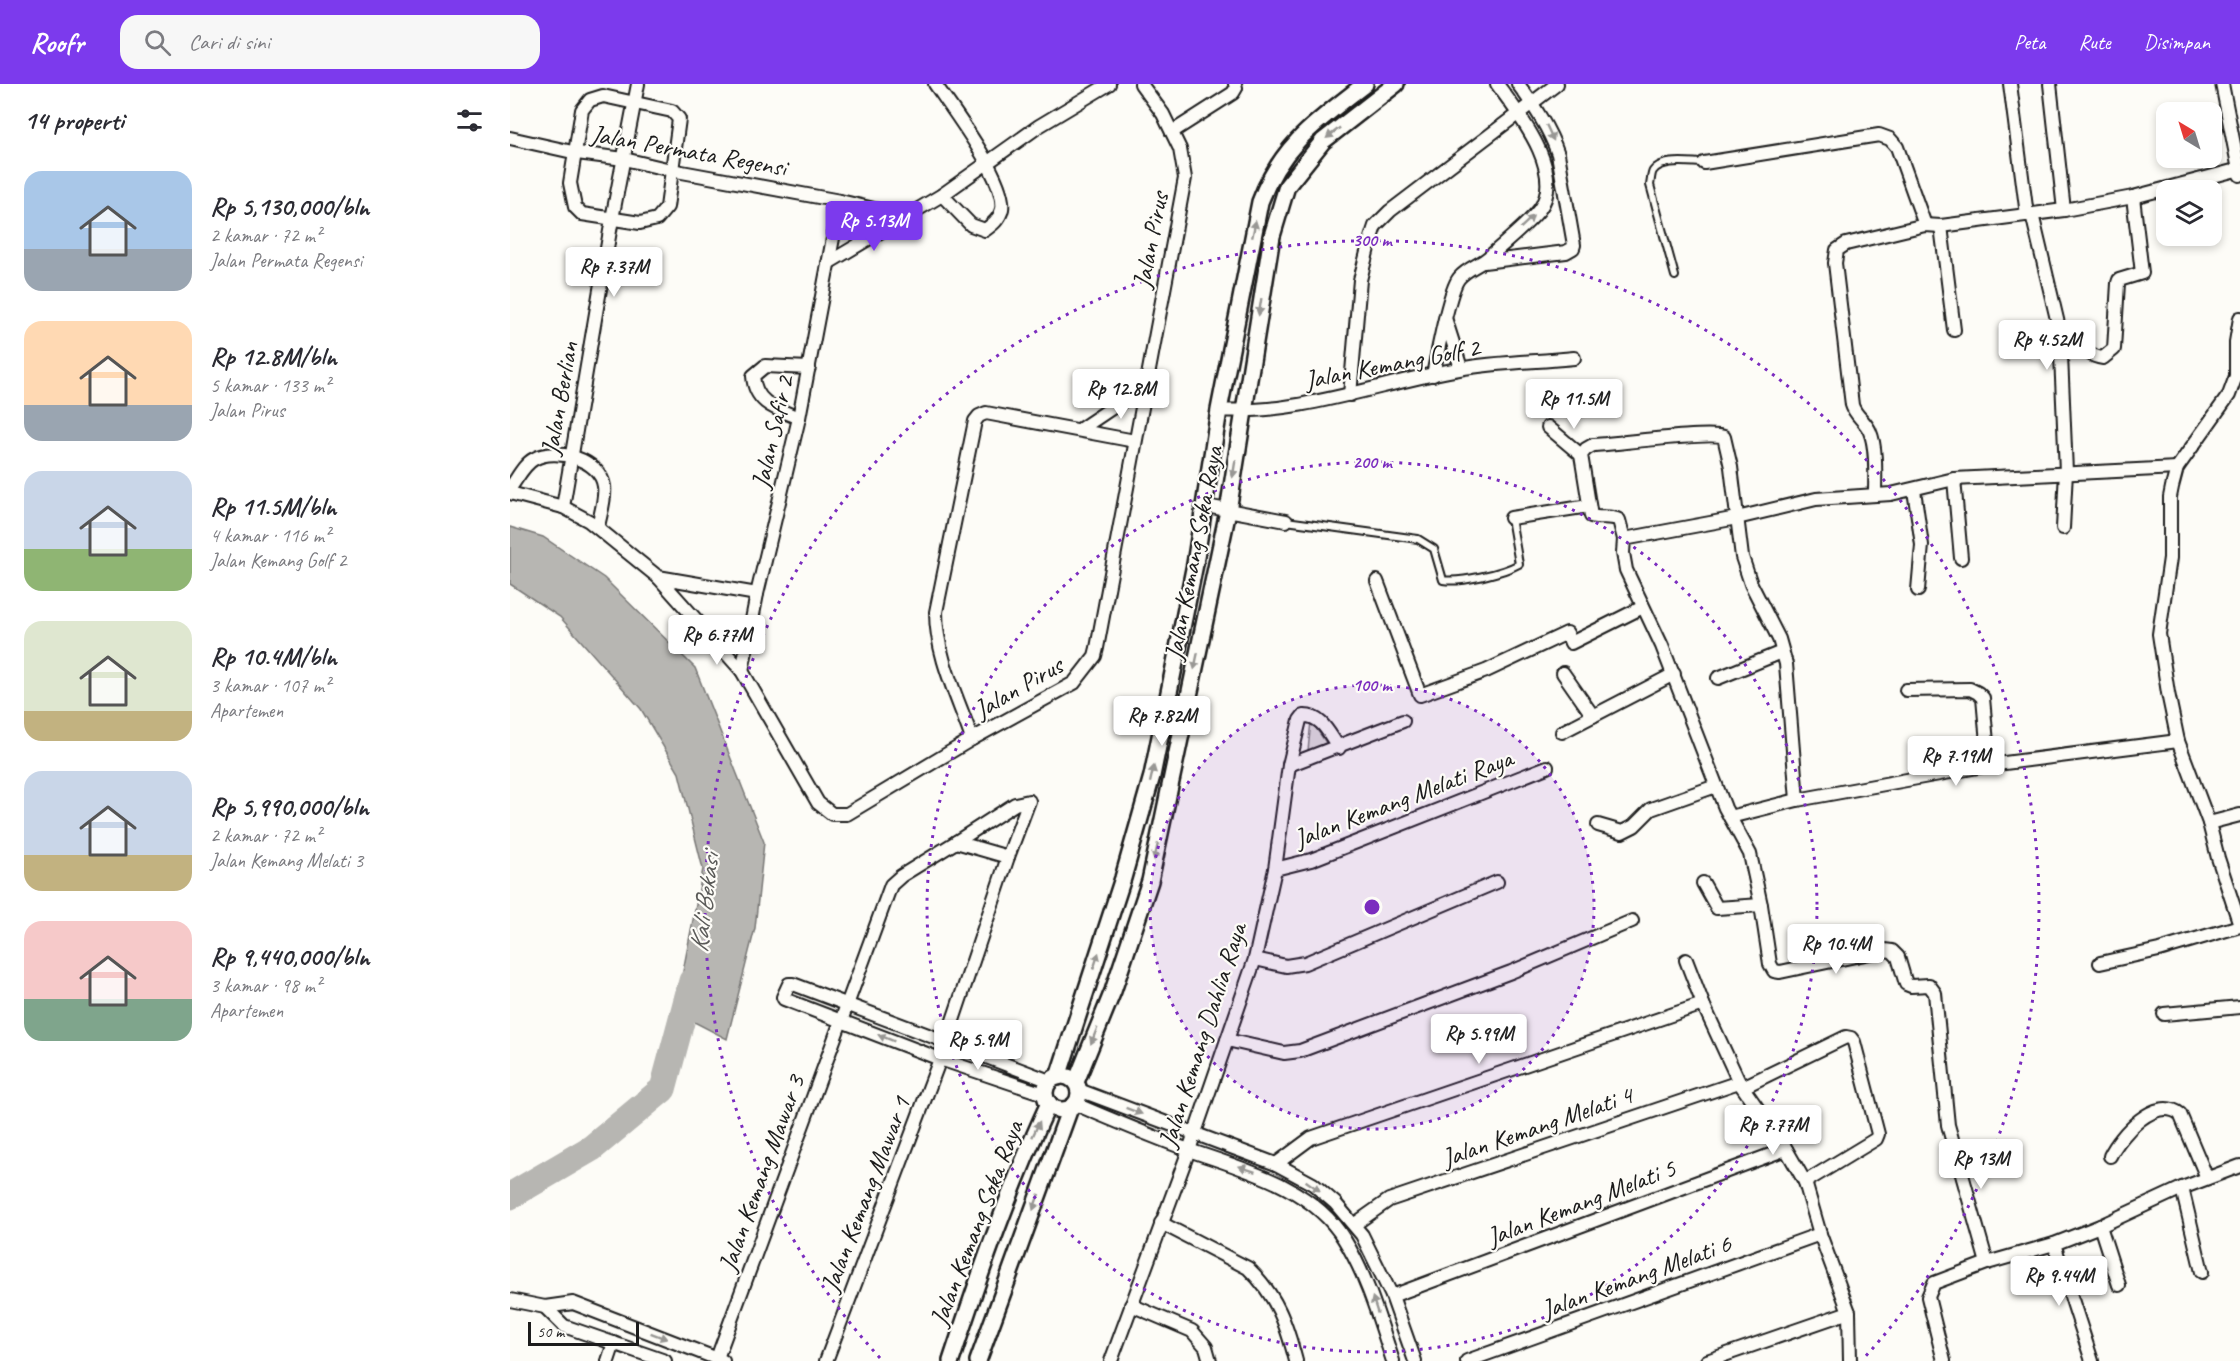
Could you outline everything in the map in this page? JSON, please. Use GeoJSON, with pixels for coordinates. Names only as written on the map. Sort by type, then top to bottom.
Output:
{"type":"FeatureCollection","features":[{"type":"Feature","properties":{"kind":"street","name":"Jalan Berlian"},"geometry":{"type":"LineString","coordinates":[[563,507],[612,219],[638,84]]}},
{"type":"Feature","properties":{"kind":"street"},"geometry":{"type":"LineString","coordinates":[[935,84],[987,163],[1002,197],[1002,211],[994,224],[984,230],[971,225],[942,195]]}},
{"type":"Feature","properties":{"kind":"street"},"geometry":{"type":"LineString","coordinates":[[828,263],[942,195],[1039,126],[1109,84]]}},
{"type":"Feature","properties":{"kind":"street","name":"Jalan Pirus"},"geometry":{"type":"LineString","coordinates":[[510,493],[563,507],[598,527],[658,577],[742,671],[818,803],[832,814],[847,814],[972,739],[1074,683],[1095,656],[1185,178],[1180,149],[1163,114],[1141,84]]}},
{"type":"Feature","properties":{"kind":"street"},"geometry":{"type":"LineString","coordinates":[[1172,132],[1233,93],[1236,88],[1234,84]]}},
{"type":"Feature","properties":{"kind":"street","name":"Jalan Kemang Soka Raya"},"geometry":{"type":"LineString","coordinates":[[978,1361],[1113,991],[1150,881],[1228,511],[1272,236],[1287,186],[1323,141],[1396,84]]}},
{"type":"Feature","properties":{"kind":"street"},"geometry":{"type":"LineString","coordinates":[[1433,375],[1454,286],[1459,278],[1484,262],[1539,210],[1548,188],[1539,150],[1497,84]]}},
{"type":"Feature","properties":{"kind":"street"},"geometry":{"type":"LineString","coordinates":[[1484,262],[1570,250],[1574,241],[1553,140],[1532,103],[1518,84]]}},
{"type":"Feature","properties":{"kind":"street"},"geometry":{"type":"LineString","coordinates":[[1350,395],[1360,280],[1375,226],[1390,210],[1557,84]]}},
{"type":"Feature","properties":{"kind":"street"},"geometry":{"type":"LineString","coordinates":[[2010,84],[2030,214],[2060,332],[2066,472],[2063,528]]}},
{"type":"Feature","properties":{"kind":"street"},"geometry":{"type":"LineString","coordinates":[[2050,84],[2064,210]]}},
{"type":"Feature","properties":{"kind":"street"},"geometry":{"type":"LineString","coordinates":[[1875,495],[1872,438],[1866,423],[1855,412],[1852,405],[1835,263],[1838,250],[1846,244],[1925,225],[1941,226],[2064,210],[2240,171],[2222,84]]}},
{"type":"Feature","properties":{"kind":"street"},"geometry":{"type":"LineString","coordinates":[[1360,88],[1366,107]]}},
{"type":"Feature","properties":{"kind":"street","name":"Jalan Kemang Soka Raya"},"geometry":{"type":"LineString","coordinates":[[951,1361],[991,1240],[1050,1089],[1123,878],[1152,776],[1206,506],[1219,410],[1260,202],[1279,162],[1296,141],[1360,88]]}},
{"type":"Feature","properties":{"kind":"street"},"geometry":{"type":"LineString","coordinates":[[603,96],[672,111],[678,117],[667,207],[657,219],[640,223],[582,214],[575,207],[570,183],[577,153],[585,104],[596,97],[603,96]]}},
{"type":"Feature","properties":{"kind":"street"},"geometry":{"type":"LineString","coordinates":[[1704,163],[1879,135],[1890,139],[1897,147],[1925,225]]}},
{"type":"Feature","properties":{"kind":"street","name":"Jalan Permata Regensi"},"geometry":{"type":"LineString","coordinates":[[510,138],[577,153],[624,159],[671,170],[840,201],[904,216]]}},
{"type":"Feature","properties":{"kind":"street"},"geometry":{"type":"LineString","coordinates":[[2060,332],[2070,332],[2076,336],[2085,351],[2092,357],[2103,358],[2114,349],[2118,283],[2120,280],[2142,273],[2133,196]]}},
{"type":"Feature","properties":{"kind":"street"},"geometry":{"type":"LineString","coordinates":[[1545,199],[1566,198]]}},
{"type":"Feature","properties":{"kind":"street","name":"Jalan Safir 2"},"geometry":{"type":"LineString","coordinates":[[742,671],[757,594],[799,418],[840,201]]}},
{"type":"Feature","properties":{"kind":"street"},"geometry":{"type":"LineString","coordinates":[[1941,226],[1954,330]]}},
{"type":"Feature","properties":{"kind":"street"},"geometry":{"type":"LineString","coordinates":[[2100,963],[2159,950],[2240,925],[2209,824],[2178,741],[2159,634],[2170,558],[2170,497],[2177,468],[2229,395],[2236,376],[2236,342],[2240,318]]}},
{"type":"Feature","properties":{"kind":"street"},"geometry":{"type":"LineString","coordinates":[[1445,320],[1461,368]]}},
{"type":"Feature","properties":{"kind":"street","name":"Jalan Kemang Golf 2"},"geometry":{"type":"LineString","coordinates":[[1219,410],[1257,412],[1350,395],[1461,368],[1574,358]]}},
{"type":"Feature","properties":{"kind":"street"},"geometry":{"type":"LineString","coordinates":[[799,418],[763,402],[757,394],[753,376],[765,366],[809,368]]}},
{"type":"Feature","properties":{"kind":"street"},"geometry":{"type":"LineString","coordinates":[[1079,430],[1146,385]]}},
{"type":"Feature","properties":{"kind":"street"},"geometry":{"type":"LineString","coordinates":[[972,739],[944,661],[936,630],[936,612],[975,421],[986,412],[1136,441]]}},
{"type":"Feature","properties":{"kind":"street"},"geometry":{"type":"LineString","coordinates":[[1548,427],[1581,455],[1591,516],[1613,517],[1618,520],[1624,539],[1623,554],[1626,570],[1674,674],[1716,786],[1750,854],[1761,905],[1768,956],[1774,971],[1780,972],[1884,950],[1892,951],[1898,957],[1906,984],[1932,987],[1935,993],[1948,1125],[1987,1263]]}},
{"type":"Feature","properties":{"kind":"street"},"geometry":{"type":"LineString","coordinates":[[1581,455],[1593,445],[1720,435],[1725,440],[1731,467],[1742,557],[1751,584],[1779,639],[1786,664],[1797,800]]}},
{"type":"Feature","properties":{"kind":"street"},"geometry":{"type":"LineString","coordinates":[[510,488],[533,459],[544,455],[572,456],[590,464],[599,472],[604,486],[598,527]]}},
{"type":"Feature","properties":{"kind":"street"},"geometry":{"type":"LineString","coordinates":[[1624,539],[1737,518],[1816,499],[1914,490],[1954,479],[2177,468]]}},
{"type":"Feature","properties":{"kind":"street"},"geometry":{"type":"LineString","coordinates":[[1954,479],[1960,558]]}},
{"type":"Feature","properties":{"kind":"street"},"geometry":{"type":"LineString","coordinates":[[1914,490],[1922,545],[1918,590]]}},
{"type":"Feature","properties":{"kind":"street"},"geometry":{"type":"LineString","coordinates":[[1206,506],[1286,521]]}},
{"type":"Feature","properties":{"kind":"street"},"geometry":{"type":"LineString","coordinates":[[1511,518],[1589,506]]}},
{"type":"Feature","properties":{"kind":"street"},"geometry":{"type":"LineString","coordinates":[[658,577],[757,594]]}},
{"type":"Feature","properties":{"kind":"street"},"geometry":{"type":"LineString","coordinates":[[1377,581],[1420,695],[1486,671],[1567,633],[1571,643],[1643,607]]}},
{"type":"Feature","properties":{"kind":"street"},"geometry":{"type":"LineString","coordinates":[[1718,678],[1782,652]]}},
{"type":"Feature","properties":{"kind":"street"},"geometry":{"type":"LineString","coordinates":[[1563,673],[1593,716]]}},
{"type":"Feature","properties":{"kind":"street"},"geometry":{"type":"LineString","coordinates":[[1562,732],[1674,674]]}},
{"type":"Feature","properties":{"kind":"street"},"geometry":{"type":"LineString","coordinates":[[1906,690],[1970,689],[1978,693],[1983,698],[1989,765]]}},
{"type":"Feature","properties":{"kind":"street","name":"Jalan Kemang Dahlia Raya"},"geometry":{"type":"LineString","coordinates":[[1111,1361],[1189,1150],[1255,959],[1275,869],[1289,765],[1297,726],[1303,716],[1310,716],[1320,721],[1339,748]]}},
{"type":"Feature","properties":{"kind":"street"},"geometry":{"type":"LineString","coordinates":[[1289,765],[1339,748],[1403,721]]}},
{"type":"Feature","properties":{"kind":"street"},"geometry":{"type":"LineString","coordinates":[[1730,817],[1797,800],[1989,765],[2178,741]]}},
{"type":"Feature","properties":{"kind":"street","name":"Jalan Kemang Melati Raya"},"geometry":{"type":"LineString","coordinates":[[1275,869],[1311,861],[1547,767]]}},
{"type":"Feature","properties":{"kind":"street"},"geometry":{"type":"LineString","coordinates":[[1598,825],[1622,832],[1634,826],[1652,809],[1716,786]]}},
{"type":"Feature","properties":{"kind":"street","name":"Jalan Kemang Mawar 1"},"geometry":{"type":"LineString","coordinates":[[826,1361],[940,1059],[1029,801],[1015,804],[956,842]]}},
{"type":"Feature","properties":{"kind":"street"},"geometry":{"type":"LineString","coordinates":[[2209,824],[2240,815]]}},
{"type":"Feature","properties":{"kind":"street"},"geometry":{"type":"LineString","coordinates":[[956,842],[1008,857]]}},
{"type":"Feature","properties":{"kind":"street","name":"Jalan Kemang Mawar 3"},"geometry":{"type":"LineString","coordinates":[[719,1360],[891,885],[901,876],[956,842]]}},
{"type":"Feature","properties":{"kind":"street"},"geometry":{"type":"LineString","coordinates":[[1255,959],[1286,966],[1305,963],[1497,882]]}},
{"type":"Feature","properties":{"kind":"street"},"geometry":{"type":"LineString","coordinates":[[1703,883],[1717,908],[1761,905]]}},
{"type":"Feature","properties":{"kind":"street"},"geometry":{"type":"LineString","coordinates":[[1227,1040],[1284,1053],[1300,1051],[1511,972],[1632,921]]}},
{"type":"Feature","properties":{"kind":"street"},"geometry":{"type":"LineString","coordinates":[[1686,960],[1703,1004],[1741,1085],[1786,1149],[1805,1182],[1820,1234],[1849,1312],[1850,1361]]}},
{"type":"Feature","properties":{"kind":"street"},"geometry":{"type":"LineString","coordinates":[[1050,1089],[946,1042],[793,984],[789,984],[783,997],[940,1059],[1050,1089],[1068,1077],[1075,1096],[1189,1150],[1260,1174],[1296,1194],[1321,1213],[1343,1237],[1371,1293],[1393,1361]]}},
{"type":"Feature","properties":{"kind":"street"},"geometry":{"type":"LineString","coordinates":[[1276,1164],[1311,1138],[1703,1004]]}},
{"type":"Feature","properties":{"kind":"street"},"geometry":{"type":"LineString","coordinates":[[2164,1014],[2240,1007]]}},
{"type":"Feature","properties":{"kind":"street","name":"Jalan Kemang Melati 4"},"geometry":{"type":"LineString","coordinates":[[1354,1224],[1389,1200],[1741,1085],[1846,1036],[1854,1042],[1878,1134],[1876,1139],[1805,1182]]}},
{"type":"Feature","properties":{"kind":"street"},"geometry":{"type":"LineString","coordinates":[[1050,1089],[1055,1108],[1062,1110],[1075,1096]]}},
{"type":"Feature","properties":{"kind":"street"},"geometry":{"type":"LineString","coordinates":[[1075,1096],[1194,1134],[1276,1164],[1313,1184],[1354,1224],[1367,1244],[1392,1296],[1415,1361]]}},
{"type":"Feature","properties":{"kind":"street"},"geometry":{"type":"LineString","coordinates":[[2110,1156],[2116,1142],[2150,1112],[2163,1107],[2173,1108],[2180,1114],[2207,1178]]}},
{"type":"Feature","properties":{"kind":"street","name":"Jalan Kemang Melati 5"},"geometry":{"type":"LineString","coordinates":[[1392,1296],[1786,1149]]}},
{"type":"Feature","properties":{"kind":"street"},"geometry":{"type":"LineString","coordinates":[[1944,1361],[1928,1297],[1931,1286],[1940,1280],[1987,1263],[2054,1244],[2100,1226],[2182,1188],[2240,1166]]}},
{"type":"Feature","properties":{"kind":"street"},"geometry":{"type":"LineString","coordinates":[[2182,1188],[2202,1272]]}},
{"type":"Feature","properties":{"kind":"street"},"geometry":{"type":"LineString","coordinates":[[1161,1223],[1248,1268],[1258,1277],[1274,1298],[1288,1328],[1296,1361]]}},
{"type":"Feature","properties":{"kind":"street"},"geometry":{"type":"LineString","coordinates":[[2100,1226],[2119,1285]]}},
{"type":"Feature","properties":{"kind":"street","name":"Jalan Kemang Melati 6"},"geometry":{"type":"LineString","coordinates":[[1467,1361],[1820,1234]]}},
{"type":"Feature","properties":{"kind":"street"},"geometry":{"type":"LineString","coordinates":[[2054,1244],[2092,1361]]}},
{"type":"Feature","properties":{"kind":"street"},"geometry":{"type":"LineString","coordinates":[[510,1300],[545,1307],[573,1303],[719,1360]]}},
{"type":"Feature","properties":{"kind":"street"},"geometry":{"type":"LineString","coordinates":[[1131,1305],[1192,1330],[1206,1347],[1210,1361]]}},
{"type":"Feature","properties":{"kind":"street"},"geometry":{"type":"LineString","coordinates":[[545,1307],[564,1326],[665,1361]]}},
{"type":"Feature","properties":{"kind":"street"},"geometry":{"type":"LineString","coordinates":[[1707,1361],[1849,1312]]}},
{"type":"Feature","properties":{"kind":"street"},"geometry":{"type":"LineString","coordinates":[[608,1361],[614,1343]]}},
{"type":"Feature","properties":{"kind":"lane"},"geometry":{"type":"LineString","coordinates":[[1675,276],[1650,185],[1653,171],[1659,166],[1670,163],[1704,163]]}},
{"type":"Feature","properties":{"kind":"lane"},"geometry":{"type":"LineString","coordinates":[[1286,521],[1418,538],[1434,549],[1443,580],[1450,582],[1478,577],[1519,564],[1511,518]]}},
{"type":"Feature","properties":{"kind":"shaded area"},"geometry":{"type":"Polygon","coordinates":[[[1311,721],[1327,744],[1308,751],[1311,721]]]}},
{"type":"Feature","properties":{"kind":"water"},"geometry":{"type":"Polygon","coordinates":[[[510,527],[543,537],[604,578],[695,668],[764,842],[755,928],[727,1039],[675,1012],[703,869],[679,773],[641,709],[560,617],[510,584],[510,527]]]}},
{"type":"Feature","properties":{"kind":"waterway","name":"Kali Bekasi"},"geometry":{"type":"LineString","coordinates":[[510,1196],[592,1148],[663,1089],[692,981]]}}]}
